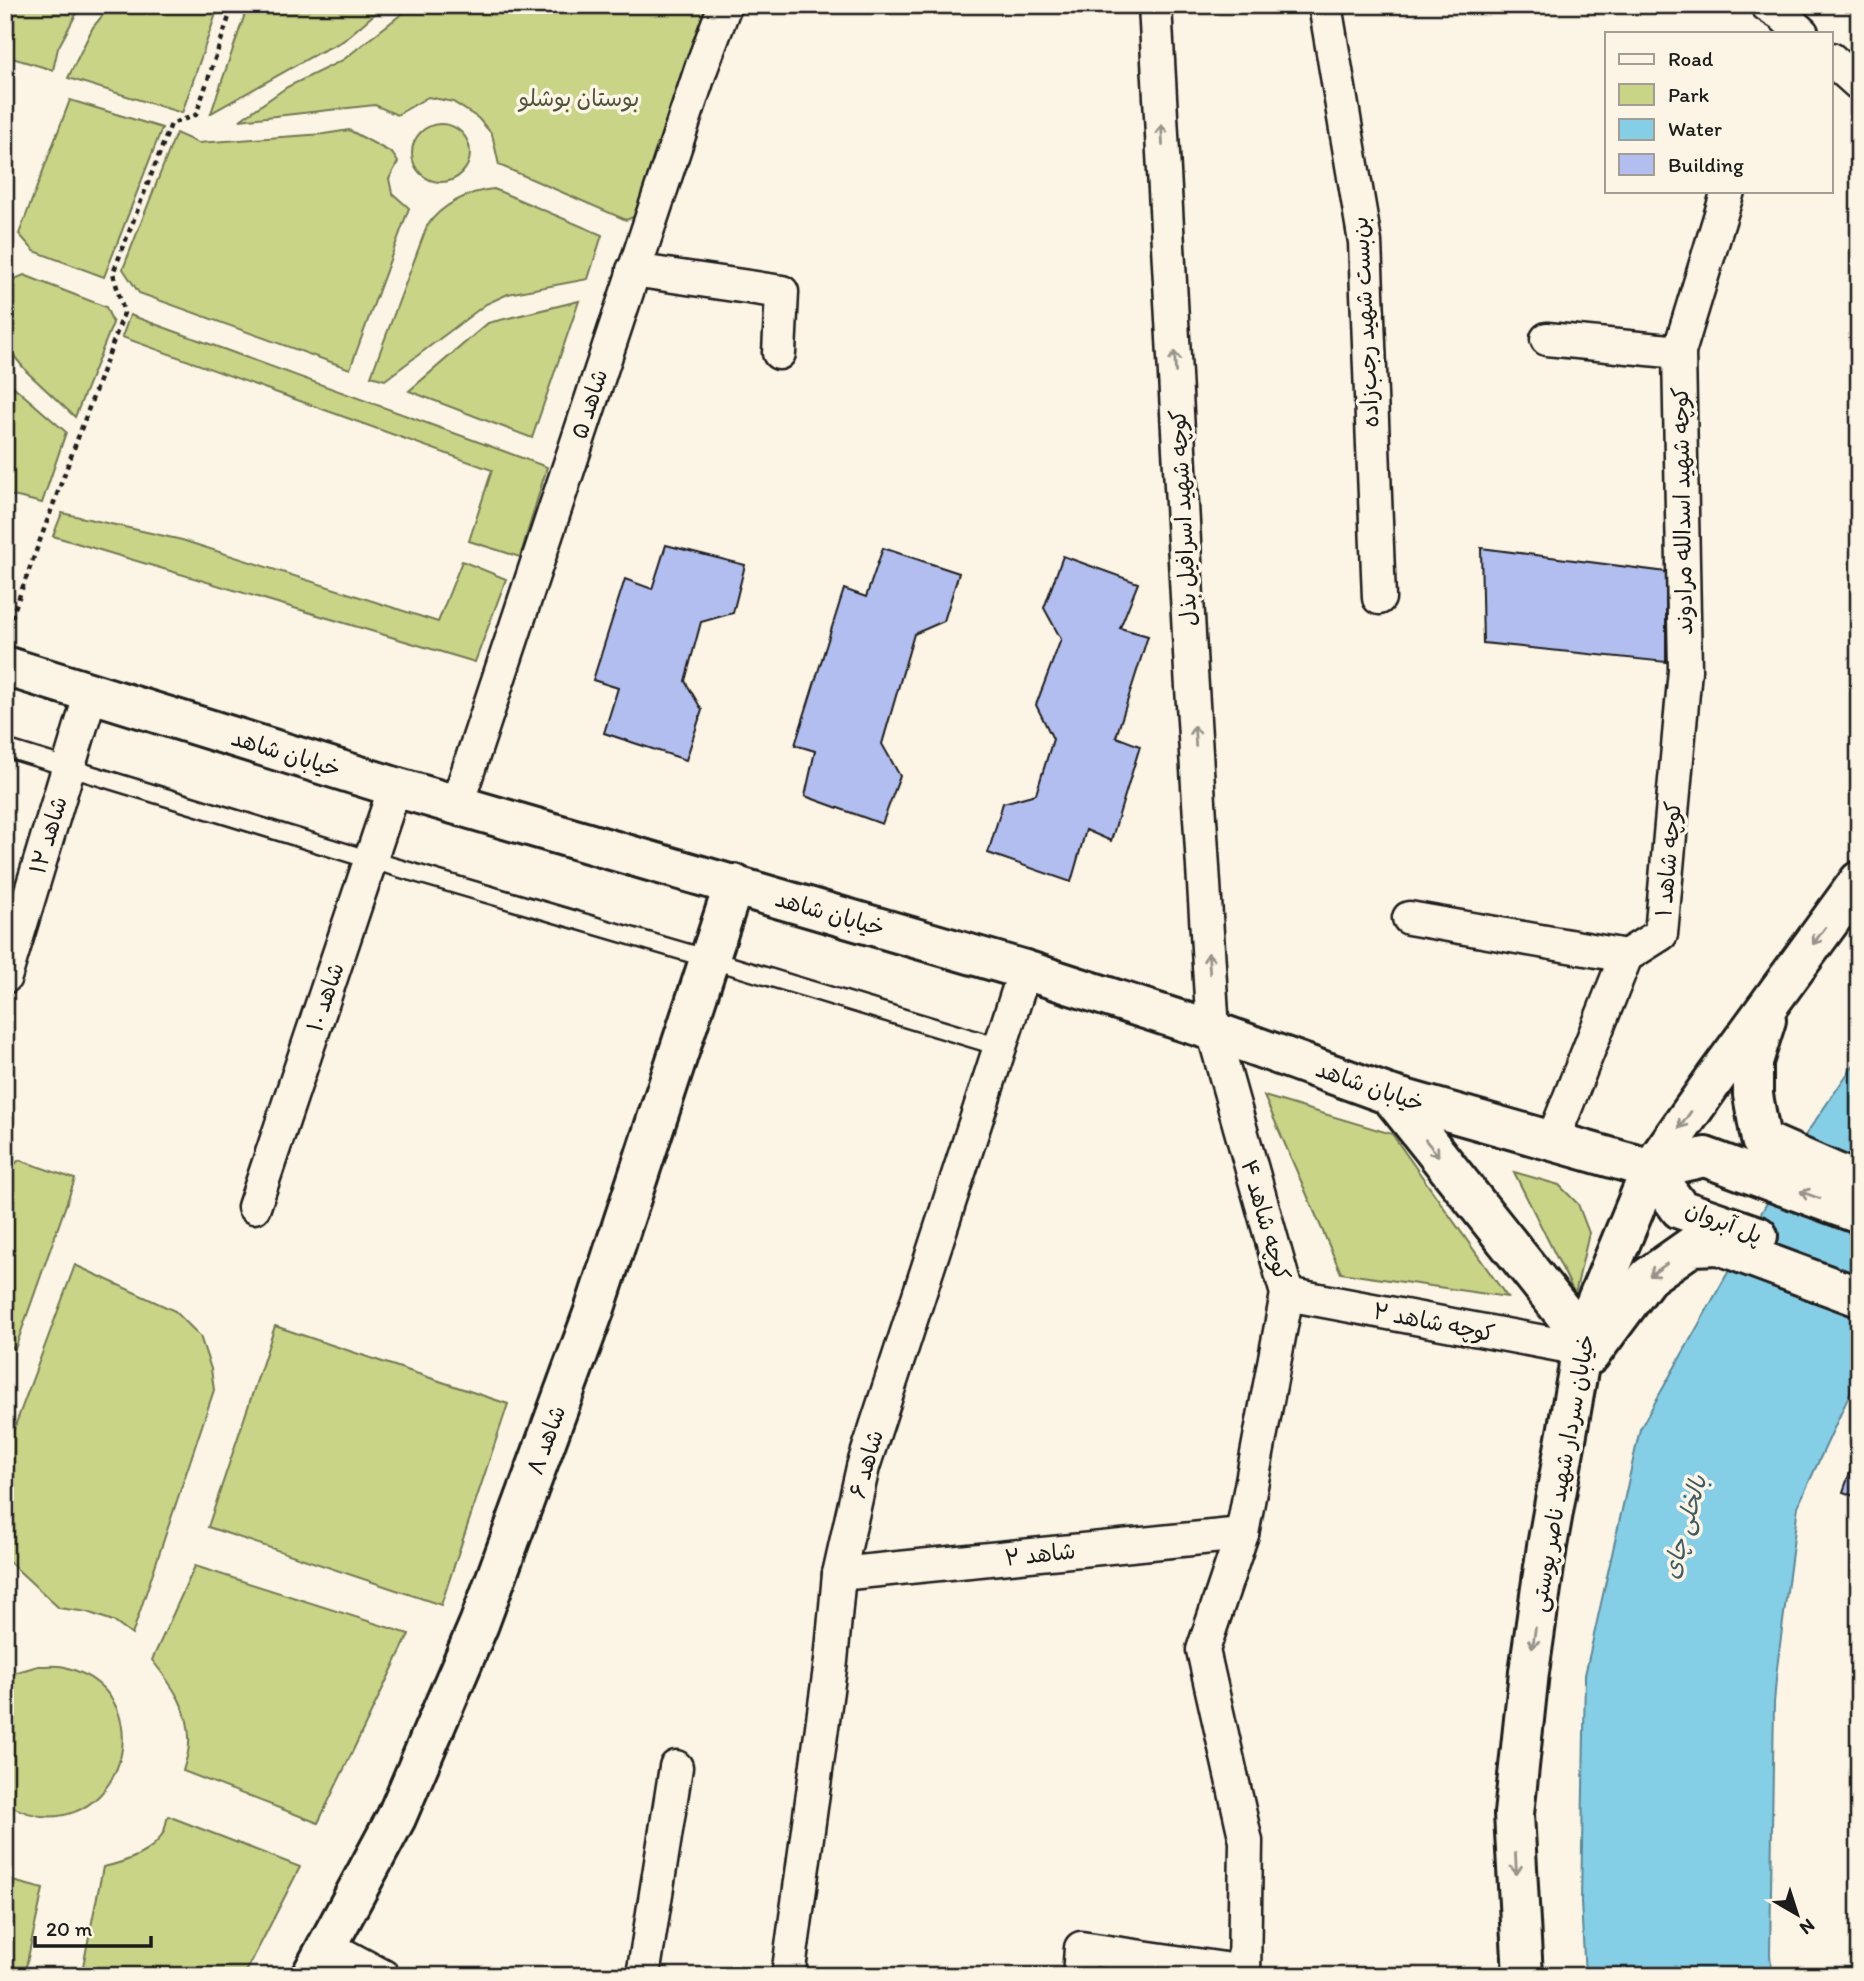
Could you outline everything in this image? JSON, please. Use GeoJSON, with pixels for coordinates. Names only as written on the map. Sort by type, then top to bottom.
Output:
{"type":"FeatureCollection","features":[{"type":"Feature","properties":{"kind":"main road","name":"خیابان شاهد"},"geometry":{"type":"LineString","coordinates":[[5,666],[395,787],[1025,970],[1213,1031],[1390,1095],[1651,1169]]}},
{"type":"Feature","properties":{"kind":"main road","name":"خیابان سردار شهید ناصر پوستی"},"geometry":{"type":"LineString","coordinates":[[1523,1976],[1514,1814],[1529,1672],[1580,1352],[1651,1169],[1859,881]]}},
{"type":"Feature","properties":{"kind":"main road","name":"شاهد ۸"},"geometry":{"type":"LineString","coordinates":[[319,1961],[396,1818],[479,1624],[594,1311],[734,884]]}},
{"type":"Feature","properties":{"kind":"main road"},"geometry":{"type":"LineString","coordinates":[[1771,1002],[1753,1062],[1753,1095],[1761,1140],[1772,1164],[1859,1183]]}},
{"type":"Feature","properties":{"kind":"main road"},"geometry":{"type":"LineString","coordinates":[[1390,1095],[1580,1352],[1648,1278],[1692,1247],[1740,1241],[1859,1297]]}},
{"type":"Feature","properties":{"kind":"main road","name":"پل آبروان"},"geometry":{"type":"LineString","coordinates":[[1859,1214],[1772,1164],[1705,1157],[1651,1169],[1680,1209],[1740,1241],[1859,1272]]}},
{"type":"Feature","properties":{"kind":"street","name":"شاهد ۵"},"geometry":{"type":"LineString","coordinates":[[457,804],[633,270],[725,5]]}},
{"type":"Feature","properties":{"kind":"street","name":"کوچه شهید اسرافیل بذل"},"geometry":{"type":"LineString","coordinates":[[1155,5],[1213,1031]]}},
{"type":"Feature","properties":{"kind":"street","name":"بن‌بست شهید رجب‌زاده"},"geometry":{"type":"LineString","coordinates":[[1325,5],[1364,242],[1379,598]]}},
{"type":"Feature","properties":{"kind":"street"},"geometry":{"type":"LineString","coordinates":[[1832,60],[1859,84]]}},
{"type":"Feature","properties":{"kind":"street","name":"کوچه شهید اسدالله مرادوند"},"geometry":{"type":"LineString","coordinates":[[1685,670],[1679,352],[1728,192]]}},
{"type":"Feature","properties":{"kind":"street"},"geometry":{"type":"LineString","coordinates":[[633,270],[782,292],[779,353]]}},
{"type":"Feature","properties":{"kind":"street"},"geometry":{"type":"LineString","coordinates":[[1547,339],[1679,352]]}},
{"type":"Feature","properties":{"kind":"street","name":"کوچه شاهد ۱"},"geometry":{"type":"LineString","coordinates":[[1626,956],[1661,934],[1685,670]]}},
{"type":"Feature","properties":{"kind":"street","name":"شاهد ۱۲"},"geometry":{"type":"LineString","coordinates":[[5,977],[91,693]]}},
{"type":"Feature","properties":{"kind":"street","name":"شاهد ۱۰"},"geometry":{"type":"LineString","coordinates":[[254,1207],[395,787]]}},
{"type":"Feature","properties":{"kind":"street"},"geometry":{"type":"LineString","coordinates":[[1409,918],[1626,956],[1552,1142]]}},
{"type":"Feature","properties":{"kind":"street","name":"شاهد ۶"},"geometry":{"type":"LineString","coordinates":[[788,1976],[831,1661],[838,1574],[863,1467],[1025,970]]}},
{"type":"Feature","properties":{"kind":"street","name":"کوچه شاهد ۴"},"geometry":{"type":"LineString","coordinates":[[1213,1031],[1287,1294],[1242,1534],[1203,1650],[1246,1841],[1244,1974]]}},
{"type":"Feature","properties":{"kind":"street","name":"کوچه شاهد ۲"},"geometry":{"type":"LineString","coordinates":[[1287,1294],[1580,1352]]}},
{"type":"Feature","properties":{"kind":"street","name":"شاهد ۲"},"geometry":{"type":"LineString","coordinates":[[838,1574],[1242,1534]]}},
{"type":"Feature","properties":{"kind":"street"},"geometry":{"type":"LineString","coordinates":[[643,1976],[676,1767]]}},
{"type":"Feature","properties":{"kind":"street"},"geometry":{"type":"LineString","coordinates":[[1079,1976],[1081,1948],[1244,1974]]}},
{"type":"Feature","properties":{"kind":"street"},"geometry":{"type":"LineString","coordinates":[[319,1961],[383,1976]]}},
{"type":"Feature","properties":{"kind":"lane"},"geometry":{"type":"LineString","coordinates":[[5,748],[370,860],[1000,1047]]}},
{"type":"Feature","properties":{"kind":"path"},"geometry":{"type":"LineString","coordinates":[[5,634],[124,313],[113,273],[171,124],[196,115],[233,5]]}},
{"type":"Feature","properties":{"kind":"green space"},"geometry":{"type":"Polygon","coordinates":[[[5,5],[81,5],[58,48],[53,70],[5,56],[5,5]]]}},
{"type":"Feature","properties":{"kind":"green space"},"geometry":{"type":"Polygon","coordinates":[[[111,5],[219,5],[182,113],[68,78],[93,27],[111,5]]]}},
{"type":"Feature","properties":{"kind":"green space"},"geometry":{"type":"Polygon","coordinates":[[[248,5],[385,5],[343,41],[211,113],[248,5]]]}},
{"type":"Feature","properties":{"kind":"green space","name":"بوستان بوشلو"},"geometry":{"type":"Polygon","coordinates":[[[413,5],[711,5],[638,215],[626,220],[499,165],[492,134],[478,118],[453,102],[428,97],[397,115],[375,105],[240,120],[287,87],[343,60],[413,5]]]}},
{"type":"Feature","properties":{"kind":"green space"},"geometry":{"type":"Polygon","coordinates":[[[70,100],[162,128],[104,277],[34,251],[19,234],[70,100]]]}},
{"type":"Feature","properties":{"kind":"green space","name":"بوستان بوشلو"},"geometry":{"type":"Polygon","coordinates":[[[435,124],[447,124],[462,132],[470,147],[470,159],[462,174],[447,182],[435,182],[420,174],[412,159],[412,147],[420,132],[435,124]]]}},
{"type":"Feature","properties":{"kind":"green space"},"geometry":{"type":"Polygon","coordinates":[[[349,130],[392,153],[398,162],[389,179],[392,193],[409,208],[350,369],[139,293],[123,269],[176,133],[198,143],[349,130]]]}},
{"type":"Feature","properties":{"kind":"green space"},"geometry":{"type":"Polygon","coordinates":[[[494,189],[602,235],[588,279],[508,294],[486,304],[385,380],[371,376],[427,226],[456,200],[494,189]]]}},
{"type":"Feature","properties":{"kind":"green space"},"geometry":{"type":"Polygon","coordinates":[[[24,275],[106,307],[113,323],[75,417],[27,372],[5,345],[5,283],[24,275]]]}},
{"type":"Feature","properties":{"kind":"green space"},"geometry":{"type":"Polygon","coordinates":[[[579,301],[532,438],[409,391],[488,323],[579,301]]]}},
{"type":"Feature","properties":{"kind":"green space"},"geometry":{"type":"Polygon","coordinates":[[[130,315],[547,467],[520,557],[469,541],[492,470],[122,337],[130,315]]]}},
{"type":"Feature","properties":{"kind":"green space"},"geometry":{"type":"Polygon","coordinates":[[[5,375],[13,386],[66,432],[42,503],[5,494],[5,375]]]}},
{"type":"Feature","properties":{"kind":"green space"},"geometry":{"type":"Polygon","coordinates":[[[62,513],[182,540],[438,622],[462,561],[506,579],[475,662],[53,536],[62,513]]]}},
{"type":"Feature","properties":{"kind":"green space"},"geometry":{"type":"Polygon","coordinates":[[[1264,1096],[1392,1134],[1507,1297],[1341,1273],[1264,1096]]]}},
{"type":"Feature","properties":{"kind":"green space"},"geometry":{"type":"Polygon","coordinates":[[[19,1160],[75,1179],[15,1349],[5,1344],[5,1175],[19,1160]]]}},
{"type":"Feature","properties":{"kind":"green space"},"geometry":{"type":"Polygon","coordinates":[[[1514,1172],[1559,1185],[1578,1204],[1589,1233],[1575,1294],[1514,1172]]]}},
{"type":"Feature","properties":{"kind":"green space"},"geometry":{"type":"Polygon","coordinates":[[[75,1265],[175,1311],[200,1336],[211,1369],[214,1390],[132,1635],[113,1621],[87,1612],[59,1608],[5,1558],[5,1453],[75,1265]]]}},
{"type":"Feature","properties":{"kind":"green space"},"geometry":{"type":"Polygon","coordinates":[[[275,1326],[508,1404],[441,1605],[208,1527],[275,1326]]]}},
{"type":"Feature","properties":{"kind":"green space"},"geometry":{"type":"Polygon","coordinates":[[[195,1566],[409,1634],[318,1823],[183,1771],[189,1747],[187,1720],[179,1699],[152,1660],[195,1566]]]}},
{"type":"Feature","properties":{"kind":"green space"},"geometry":{"type":"Polygon","coordinates":[[[38,1666],[65,1667],[99,1684],[117,1710],[123,1740],[116,1770],[100,1795],[75,1812],[43,1816],[5,1803],[5,1679],[14,1673],[38,1666]]]}},
{"type":"Feature","properties":{"kind":"green space"},"geometry":{"type":"Polygon","coordinates":[[[168,1816],[300,1867],[244,1976],[81,1976],[103,1867],[128,1860],[152,1846],[163,1833],[168,1816]]]}},
{"type":"Feature","properties":{"kind":"green space"},"geometry":{"type":"Polygon","coordinates":[[[5,1879],[43,1889],[24,1976],[5,1976],[5,1879]]]}},
{"type":"Feature","properties":{"kind":"water","name":"بالخلی چای"},"geometry":{"type":"Polygon","coordinates":[[[1859,1057],[1859,1374],[1798,1506],[1774,1703],[1770,1954],[1772,1976],[1585,1976],[1581,1902],[1585,1675],[1640,1429],[1804,1137],[1859,1057]]]}},
{"type":"Feature","properties":{"kind":"building"},"geometry":{"type":"Polygon","coordinates":[[[666,545],[745,565],[733,613],[701,622],[685,681],[702,710],[686,760],[604,733],[618,688],[593,680],[625,579],[652,589],[666,545]]]}},
{"type":"Feature","properties":{"kind":"building"},"geometry":{"type":"Polygon","coordinates":[[[883,548],[959,573],[944,621],[914,634],[882,744],[900,776],[882,824],[805,796],[815,751],[795,745],[844,589],[866,597],[883,548]]]}},
{"type":"Feature","properties":{"kind":"building"},"geometry":{"type":"Polygon","coordinates":[[[1481,548],[1666,572],[1666,662],[1483,643],[1481,548]]]}},
{"type":"Feature","properties":{"kind":"building"},"geometry":{"type":"Polygon","coordinates":[[[1063,556],[1138,583],[1120,628],[1148,636],[1116,737],[1140,746],[1111,841],[1086,830],[1071,882],[988,853],[1003,803],[1036,794],[1053,739],[1036,705],[1061,639],[1044,608],[1063,556]]]}},
{"type":"Feature","properties":{"kind":"building"},"geometry":{"type":"Polygon","coordinates":[[[1859,1447],[1859,1498],[1843,1492],[1859,1447]]]}}]}
